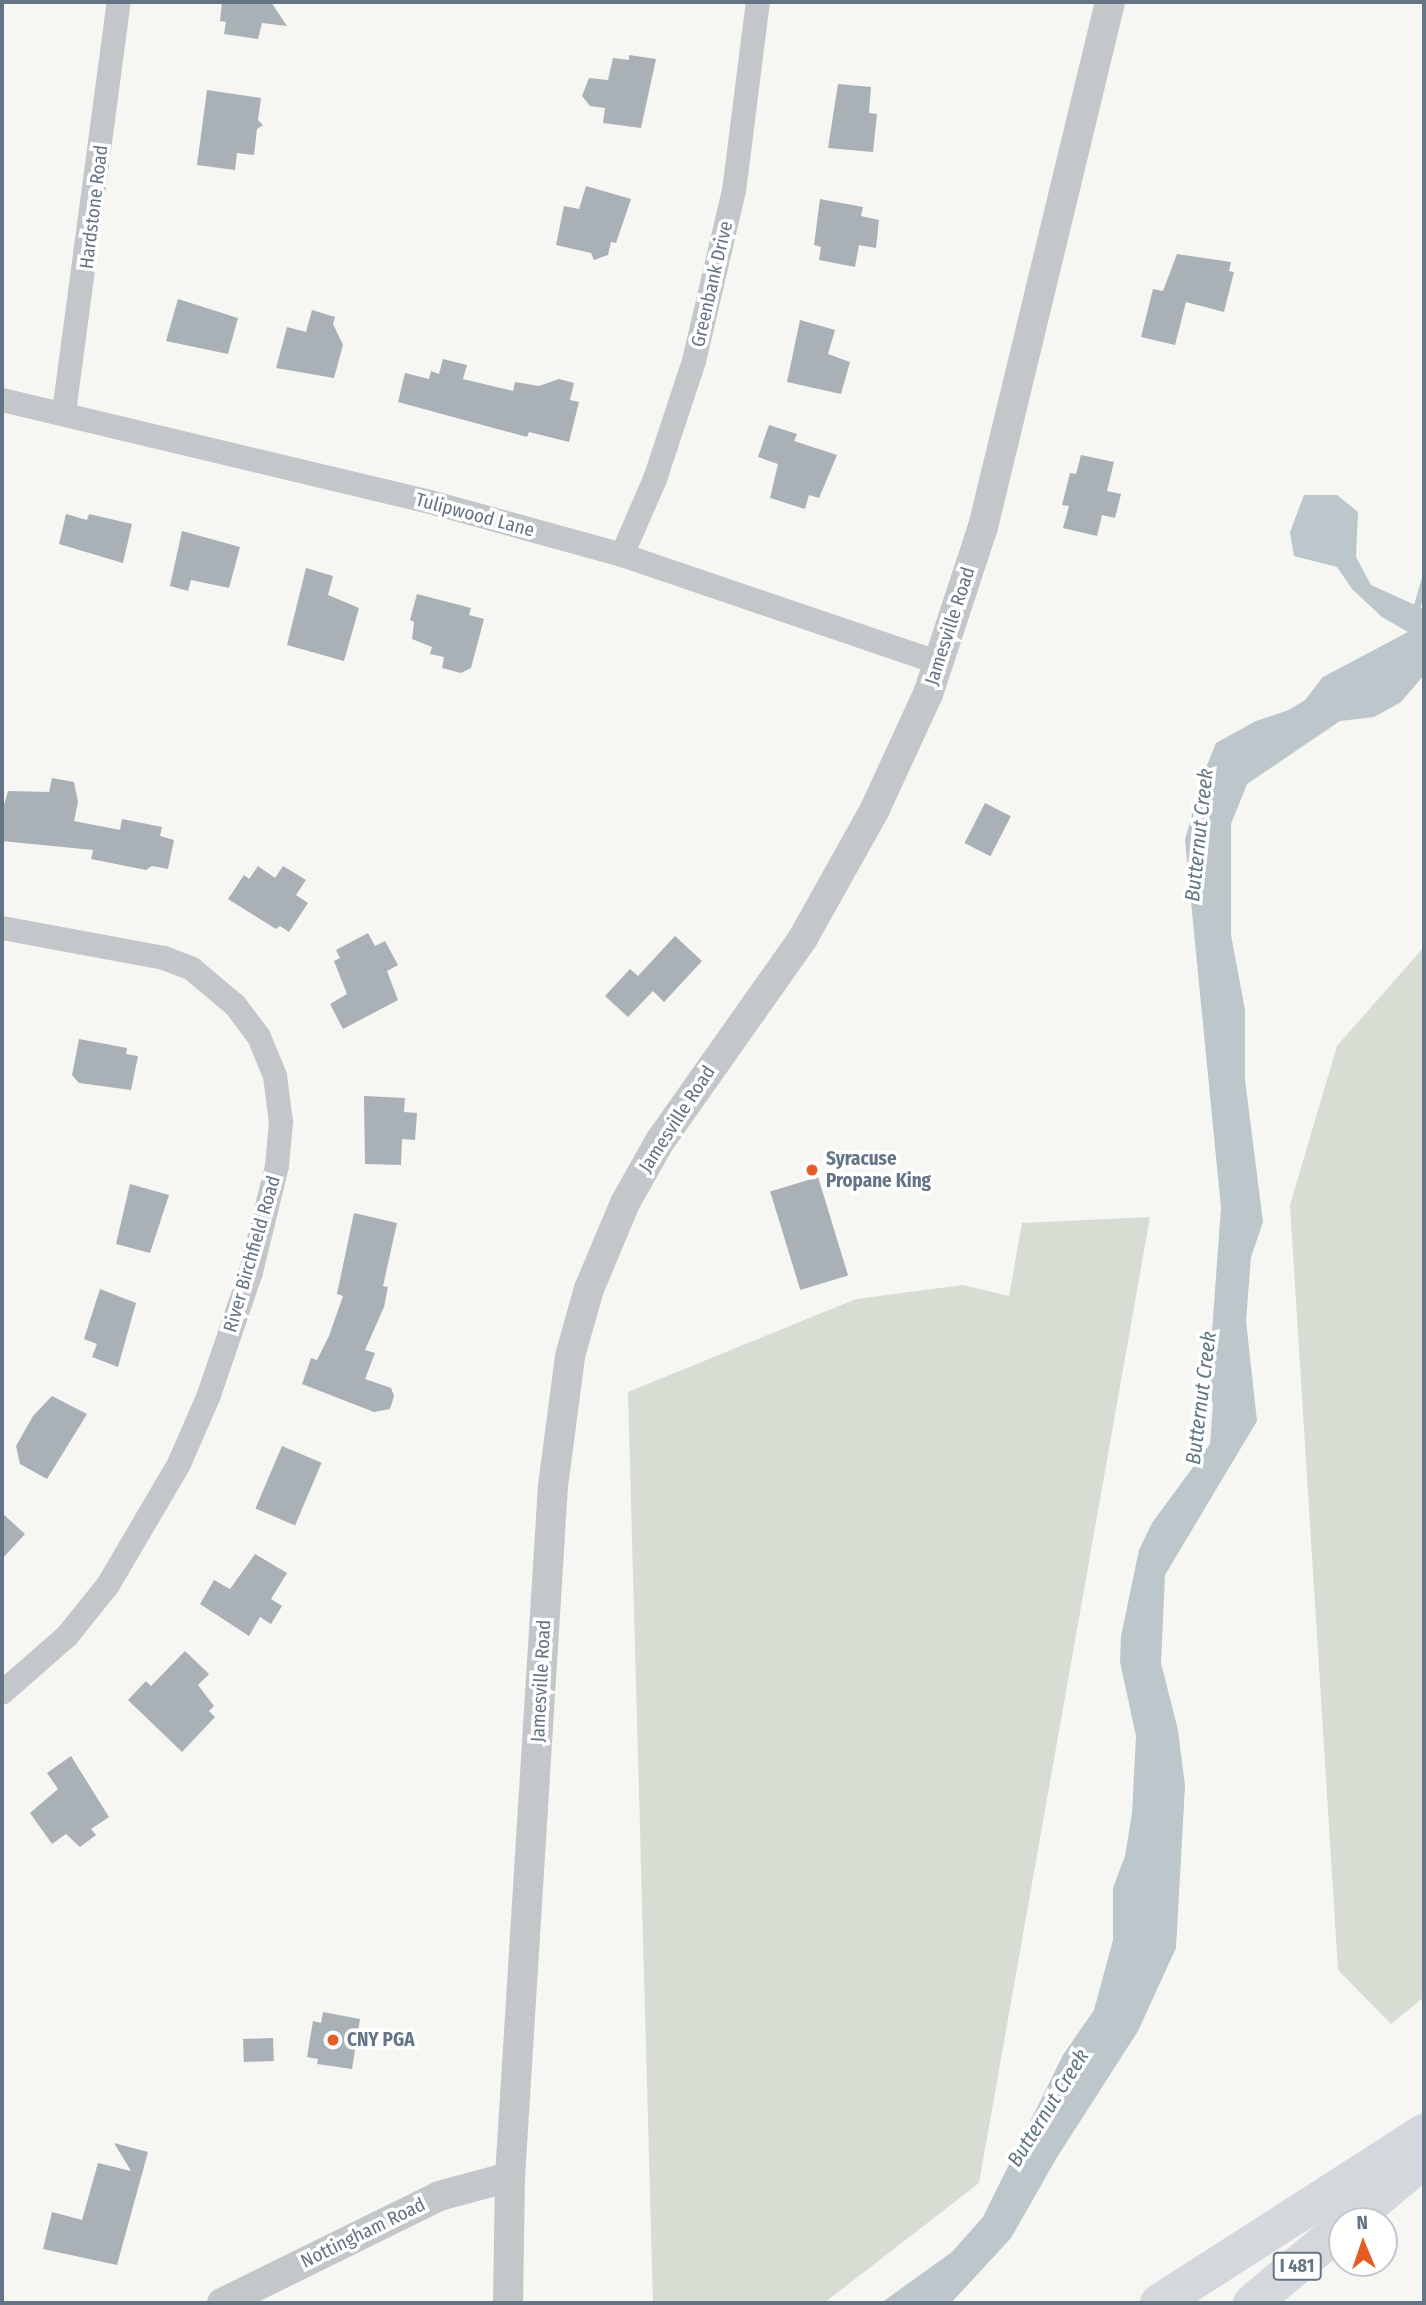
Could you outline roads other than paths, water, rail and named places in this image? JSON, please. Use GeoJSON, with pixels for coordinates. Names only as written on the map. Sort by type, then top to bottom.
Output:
{"type":"FeatureCollection","features":[{"type":"Feature","properties":{"kind":"highway"},"geometry":{"type":"LineString","coordinates":[[1159,2303],[1424,2133]]}},
{"type":"Feature","properties":{"kind":"highway"},"geometry":{"type":"LineString","coordinates":[[1367,2207],[1424,2159]]}},
{"type":"Feature","properties":{"kind":"highway","name":"I 481"},"geometry":{"type":"LineString","coordinates":[[1252,2303],[1328,2240]]}},
{"type":"Feature","properties":{"kind":"street","name":"Hardstone Road"},"geometry":{"type":"LineString","coordinates":[[64,412],[119,2]]}},
{"type":"Feature","properties":{"kind":"street","name":"Greenbank Drive"},"geometry":{"type":"LineString","coordinates":[[622,555],[655,479],[694,361],[734,191],[758,2]]}},
{"type":"Feature","properties":{"kind":"street","name":"Jamesville Road"},"geometry":{"type":"LineString","coordinates":[[508,2303],[510,2177],[553,1486],[570,1356],[589,1289],[625,1203],[660,1141],[803,938],[875,809],[939,663],[989,500],[1110,2]]}},
{"type":"Feature","properties":{"kind":"street","name":"Tulipwood Lane"},"geometry":{"type":"LineString","coordinates":[[2,400],[64,412],[430,502],[622,555],[939,663]]}},
{"type":"Feature","properties":{"kind":"street","name":"River Birchfield Road"},"geometry":{"type":"LineString","coordinates":[[2,928],[164,958],[192,969],[235,1005],[259,1037],[275,1076],[281,1122],[277,1166],[251,1272],[209,1395],[179,1464],[108,1585],[67,1636],[2,1693]]}},
{"type":"Feature","properties":{"kind":"street","name":"Nottingham Road"},"geometry":{"type":"LineString","coordinates":[[222,2303],[439,2196],[510,2177]]}},
{"type":"Feature","properties":{"kind":"water","name":"Butternut Creek"},"geometry":{"type":"Polygon","coordinates":[[[1304,495],[1337,495],[1358,512],[1356,557],[1371,585],[1424,609],[1424,675],[1401,702],[1374,717],[1340,721],[1247,784],[1231,824],[1231,935],[1245,1010],[1245,1080],[1263,1222],[1251,1257],[1246,1321],[1257,1421],[1165,1575],[1161,1663],[1178,1730],[1185,1786],[1176,1948],[1138,2031],[1056,2159],[1011,2238],[951,2303],[881,2303],[952,2252],[983,2217],[1063,2055],[1094,2010],[1113,1940],[1113,1888],[1125,1856],[1132,1813],[1136,1736],[1120,1662],[1121,1636],[1139,1550],[1152,1523],[1210,1444],[1213,1404],[1208,1387],[1221,1208],[1185,840],[1201,780],[1216,743],[1256,721],[1289,710],[1305,700],[1323,677],[1408,632],[1382,617],[1352,589],[1337,567],[1294,556],[1290,532],[1304,495]]]}},
{"type":"Feature","properties":{"kind":"waterway"},"geometry":{"type":"LineString","coordinates":[[1415,612],[1424,580]]}},
{"type":"Feature","properties":{"kind":"place","name":"Syracuse Propane King"},"geometry":{"type":"Point","coordinates":[812,1170]}},
{"type":"Feature","properties":{"kind":"place","name":"CNY PGA"},"geometry":{"type":"Point","coordinates":[333,2040]}}]}
